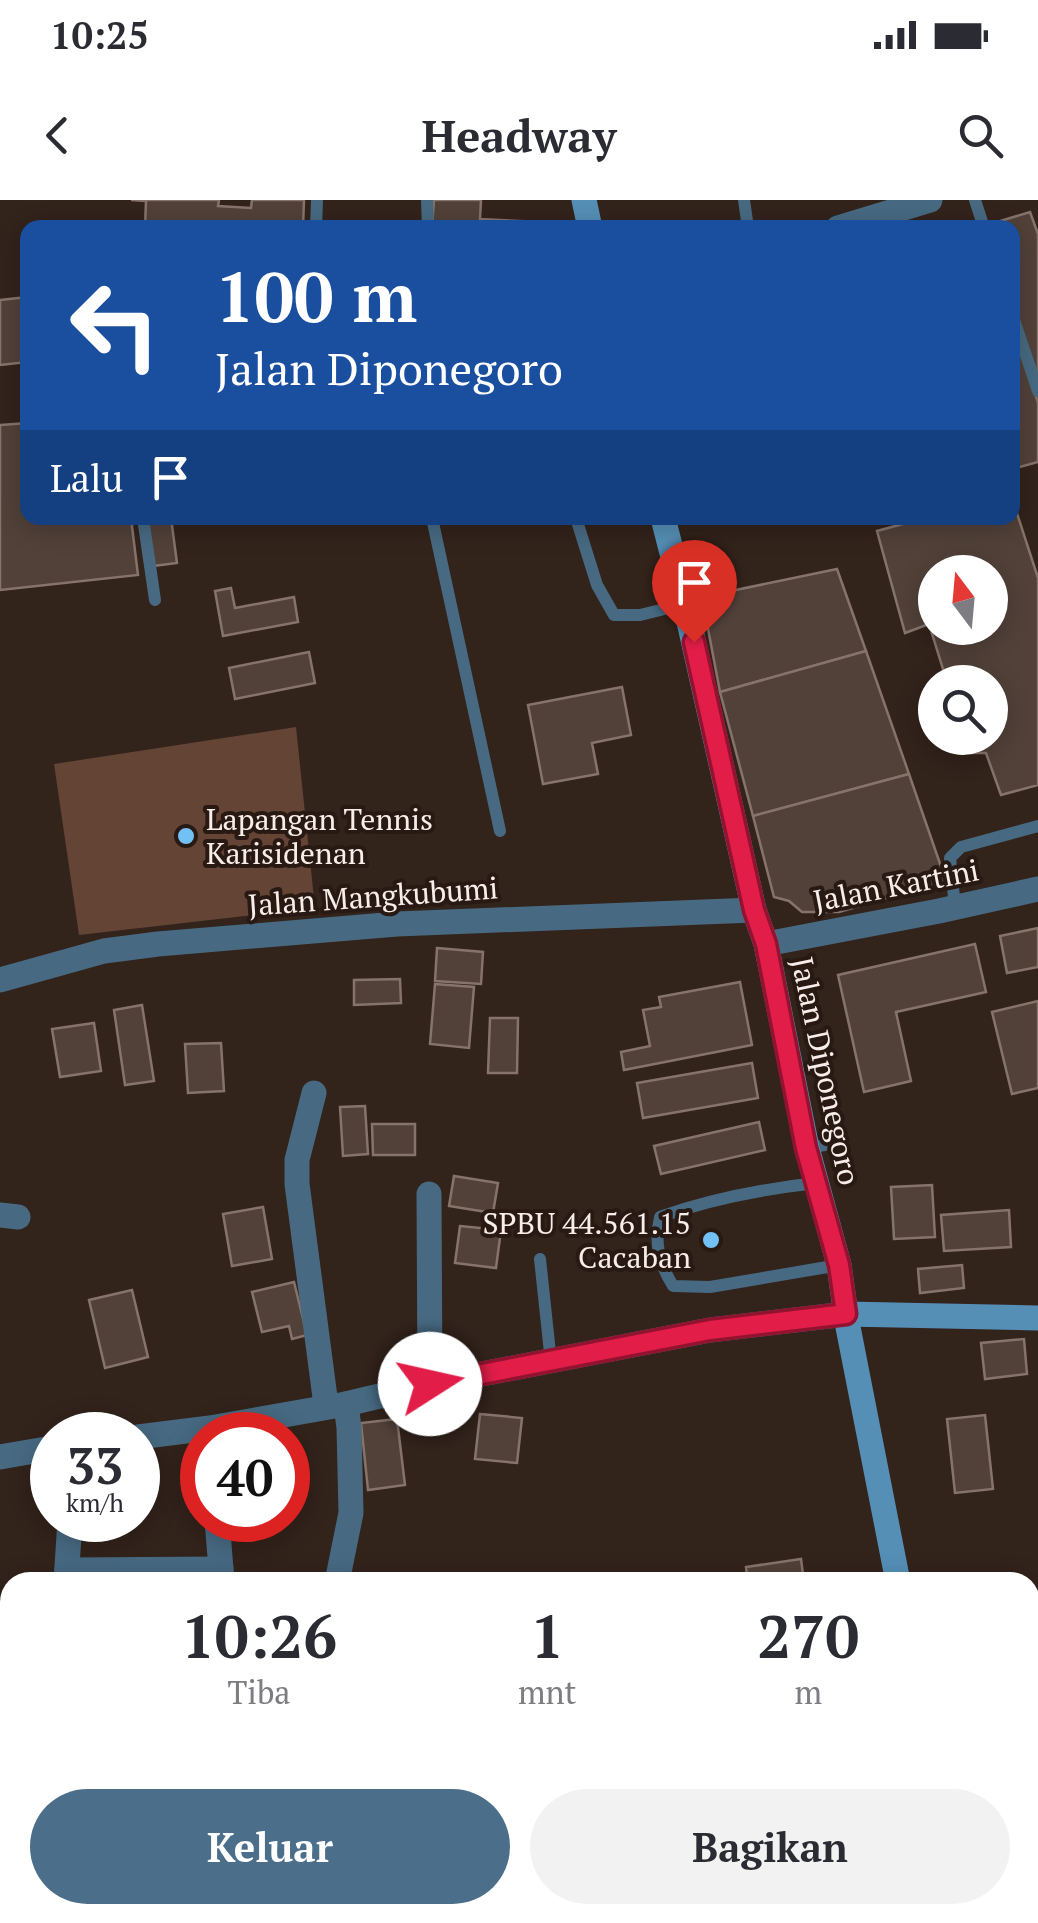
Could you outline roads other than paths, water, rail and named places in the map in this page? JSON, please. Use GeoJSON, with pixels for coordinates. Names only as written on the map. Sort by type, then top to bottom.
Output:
{"type":"FeatureCollection","features":[{"type":"Feature","properties":{"kind":"main road","name":"Jalan Diponegoro"},"geometry":{"type":"LineString","coordinates":[[664,525],[754,910],[766,944],[806,1148],[839,1265],[896,1572]]}},
{"type":"Feature","properties":{"kind":"main road"},"geometry":{"type":"LineString","coordinates":[[846,1314],[1038,1318]]}},
{"type":"Feature","properties":{"kind":"street"},"geometry":{"type":"LineString","coordinates":[[864,220],[930,200]]}},
{"type":"Feature","properties":{"kind":"street","name":"Jalan Kartini"},"geometry":{"type":"LineString","coordinates":[[766,944],[1038,889]]}},
{"type":"Feature","properties":{"kind":"street","name":"Jalan Mangkubumi"},"geometry":{"type":"LineString","coordinates":[[0,980],[86,955],[158,944],[397,924],[754,910]]}},
{"type":"Feature","properties":{"kind":"street"},"geometry":{"type":"LineString","coordinates":[[314,1093],[297,1160],[297,1184],[336,1405],[349,1428],[351,1513],[339,1572]]}},
{"type":"Feature","properties":{"kind":"street"},"geometry":{"type":"LineString","coordinates":[[428,1194],[430,1384]]}},
{"type":"Feature","properties":{"kind":"street"},"geometry":{"type":"LineString","coordinates":[[160,1434],[336,1405],[710,1330],[846,1314]]}},
{"type":"Feature","properties":{"kind":"street"},"geometry":{"type":"LineString","coordinates":[[0,1458],[30,1452]]}},
{"type":"Feature","properties":{"kind":"street"},"geometry":{"type":"LineString","coordinates":[[66,1572],[68,1542]]}},
{"type":"Feature","properties":{"kind":"street"},"geometry":{"type":"LineString","coordinates":[[219,1542],[222,1572]]}},
{"type":"Feature","properties":{"kind":"lane"},"geometry":{"type":"LineString","coordinates":[[1020,338],[1038,391]]}},
{"type":"Feature","properties":{"kind":"lane"},"geometry":{"type":"LineString","coordinates":[[144,525],[155,600]]}},
{"type":"Feature","properties":{"kind":"lane"},"geometry":{"type":"LineString","coordinates":[[434,525],[500,830]]}},
{"type":"Feature","properties":{"kind":"lane"},"geometry":{"type":"LineString","coordinates":[[578,525],[597,586],[614,615],[640,615],[685,604]]}},
{"type":"Feature","properties":{"kind":"lane"},"geometry":{"type":"LineString","coordinates":[[955,907],[950,858],[953,853],[960,847],[1038,826]]}},
{"type":"Feature","properties":{"kind":"lane"},"geometry":{"type":"LineString","coordinates":[[806,1148],[842,1142]]}},
{"type":"Feature","properties":{"kind":"lane"},"geometry":{"type":"LineString","coordinates":[[816,1183],[719,1200],[660,1217],[656,1234],[660,1266],[673,1286],[710,1287],[839,1265]]}},
{"type":"Feature","properties":{"kind":"lane"},"geometry":{"type":"LineString","coordinates":[[540,1258],[551,1362]]}},
{"type":"Feature","properties":{"kind":"place","name":"Lapangan Tennis Karisidenan"},"geometry":{"type":"Point","coordinates":[186,836]}},
{"type":"Feature","properties":{"kind":"place","name":"SPBU 44.561.15 Cacaban"},"geometry":{"type":"Point","coordinates":[711,1240]}}]}
